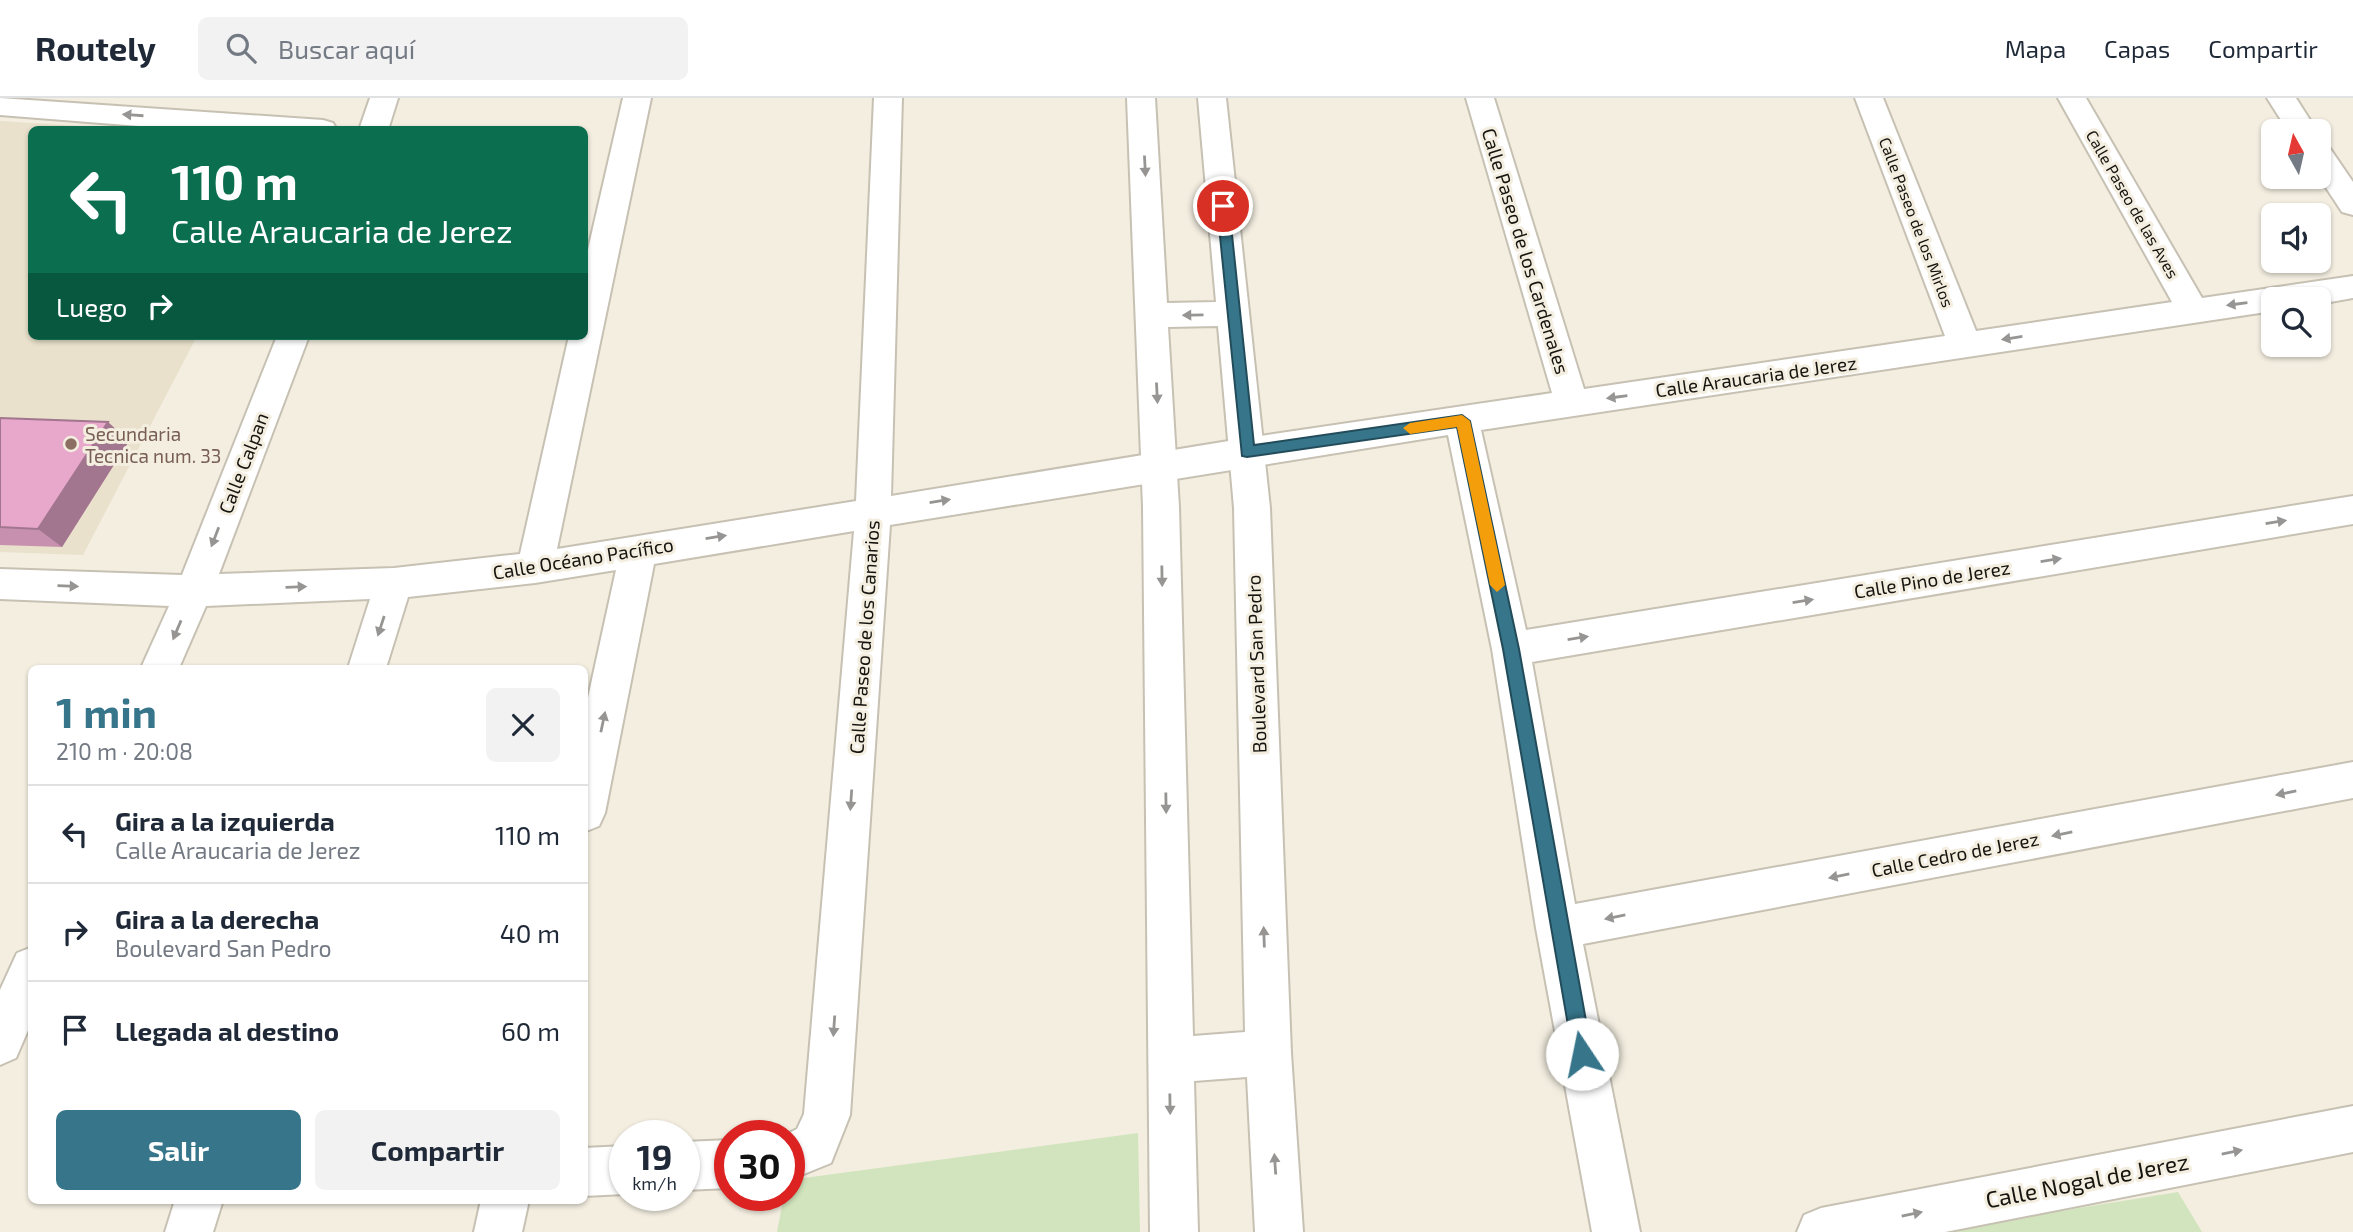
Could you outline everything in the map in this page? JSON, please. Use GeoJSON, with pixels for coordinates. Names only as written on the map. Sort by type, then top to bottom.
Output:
{"type":"FeatureCollection","features":[{"type":"Feature","properties":{"kind":"street"},"geometry":{"type":"LineString","coordinates":[[374,126],[384,98]]}},
{"type":"Feature","properties":{"kind":"street"},"geometry":{"type":"LineString","coordinates":[[588,324],[637,98]]}},
{"type":"Feature","properties":{"kind":"street","name":"Calle Paseo de los Canarios"},"geometry":{"type":"LineString","coordinates":[[805,1150],[814,1146],[827,1115],[873,512],[888,98]]}},
{"type":"Feature","properties":{"kind":"street"},"geometry":{"type":"LineString","coordinates":[[1141,98],[1160,466],[1174,1232]]}},
{"type":"Feature","properties":{"kind":"street","name":"Boulevard San Pedro"},"geometry":{"type":"LineString","coordinates":[[1212,98],[1252,508],[1268,1053],[1279,1232]]}},
{"type":"Feature","properties":{"kind":"street","name":"Calle Paseo de los Cardenales"},"geometry":{"type":"LineString","coordinates":[[1480,98],[1572,404]]}},
{"type":"Feature","properties":{"kind":"street","name":"Calle Paseo de los Mirlos"},"geometry":{"type":"LineString","coordinates":[[1868,98],[1965,345]]}},
{"type":"Feature","properties":{"kind":"street","name":"Calle Paseo de las Aves"},"geometry":{"type":"LineString","coordinates":[[2072,98],[2193,311]]}},
{"type":"Feature","properties":{"kind":"street"},"geometry":{"type":"LineString","coordinates":[[2281,98],[2295,119]]}},
{"type":"Feature","properties":{"kind":"street"},"geometry":{"type":"LineString","coordinates":[[0,106],[98,105],[287,126]]}},
{"type":"Feature","properties":{"kind":"street"},"geometry":{"type":"LineString","coordinates":[[2331,172],[2353,205]]}},
{"type":"Feature","properties":{"kind":"street","name":"Calle Araucaria de Jerez"},"geometry":{"type":"LineString","coordinates":[[1160,466],[2353,287]]}},
{"type":"Feature","properties":{"kind":"street"},"geometry":{"type":"LineString","coordinates":[[1153,315],[1234,314]]}},
{"type":"Feature","properties":{"kind":"street","name":"Calle Calpan"},"geometry":{"type":"LineString","coordinates":[[161,665],[194,591],[291,340]]}},
{"type":"Feature","properties":{"kind":"street"},"geometry":{"type":"LineString","coordinates":[[535,568],[584,340]]}},
{"type":"Feature","properties":{"kind":"street"},"geometry":{"type":"LineString","coordinates":[[1462,421],[1511,649],[1558,928],[1616,1232]]}},
{"type":"Feature","properties":{"kind":"street","name":"Calle Océano Pacífico"},"geometry":{"type":"LineString","coordinates":[[0,584],[194,591],[394,583],[535,568],[1160,466]]}},
{"type":"Feature","properties":{"kind":"street","name":"Calle Pino de Jerez"},"geometry":{"type":"LineString","coordinates":[[1511,649],[2353,510]]}},
{"type":"Feature","properties":{"kind":"street"},"geometry":{"type":"LineString","coordinates":[[588,794],[639,549]]}},
{"type":"Feature","properties":{"kind":"street"},"geometry":{"type":"LineString","coordinates":[[368,665],[394,583]]}},
{"type":"Feature","properties":{"kind":"street","name":"Calle Cedro de Jerez"},"geometry":{"type":"LineString","coordinates":[[1558,928],[2353,780]]}},
{"type":"Feature","properties":{"kind":"street"},"geometry":{"type":"LineString","coordinates":[[0,1042],[28,977]]}},
{"type":"Feature","properties":{"kind":"street"},"geometry":{"type":"LineString","coordinates":[[1169,1060],[1268,1053]]}},
{"type":"Feature","properties":{"kind":"street","name":"Calle Nogal de Jerez"},"geometry":{"type":"LineString","coordinates":[[1821,1232],[2353,1129]]}},
{"type":"Feature","properties":{"kind":"street"},"geometry":{"type":"LineString","coordinates":[[588,1172],[609,1171]]}},
{"type":"Feature","properties":{"kind":"street"},"geometry":{"type":"LineString","coordinates":[[188,1232],[197,1204]]}},
{"type":"Feature","properties":{"kind":"street"},"geometry":{"type":"LineString","coordinates":[[498,1232],[504,1204]]}},
{"type":"Feature","properties":{"kind":"shaded area","name":"Secundaria Tecnica num. 33"},"geometry":{"type":"Polygon","coordinates":[[[0,121],[79,126],[28,126],[28,340],[195,340],[83,555],[0,552],[0,121]]]}},
{"type":"Feature","properties":{"kind":"green space"},"geometry":{"type":"Polygon","coordinates":[[[1138,1133],[1140,1232],[777,1232],[781,1211],[805,1211],[805,1178],[1138,1133]]]}},
{"type":"Feature","properties":{"kind":"green space"},"geometry":{"type":"Polygon","coordinates":[[[2178,1192],[2202,1232],[1929,1232],[2178,1192]]]}},
{"type":"Feature","properties":{"kind":"building"},"geometry":{"type":"Polygon","coordinates":[[[0,418],[108,422],[38,529],[0,527],[0,418]]]}},
{"type":"Feature","properties":{"kind":"slow traffic"},"geometry":{"type":"LineString","coordinates":[[1410,428],[1462,421],[1497,585]]}},
{"type":"Feature","properties":{"kind":"place","name":"Secundaria Tecnica num. 33"},"geometry":{"type":"Point","coordinates":[71,444]}},
{"type":"Feature","properties":{"kind":"route"},"geometry":{"type":"LineString","coordinates":[[1223,206],[1247,452],[1462,421],[1511,649],[1582,1054]]}}]}
